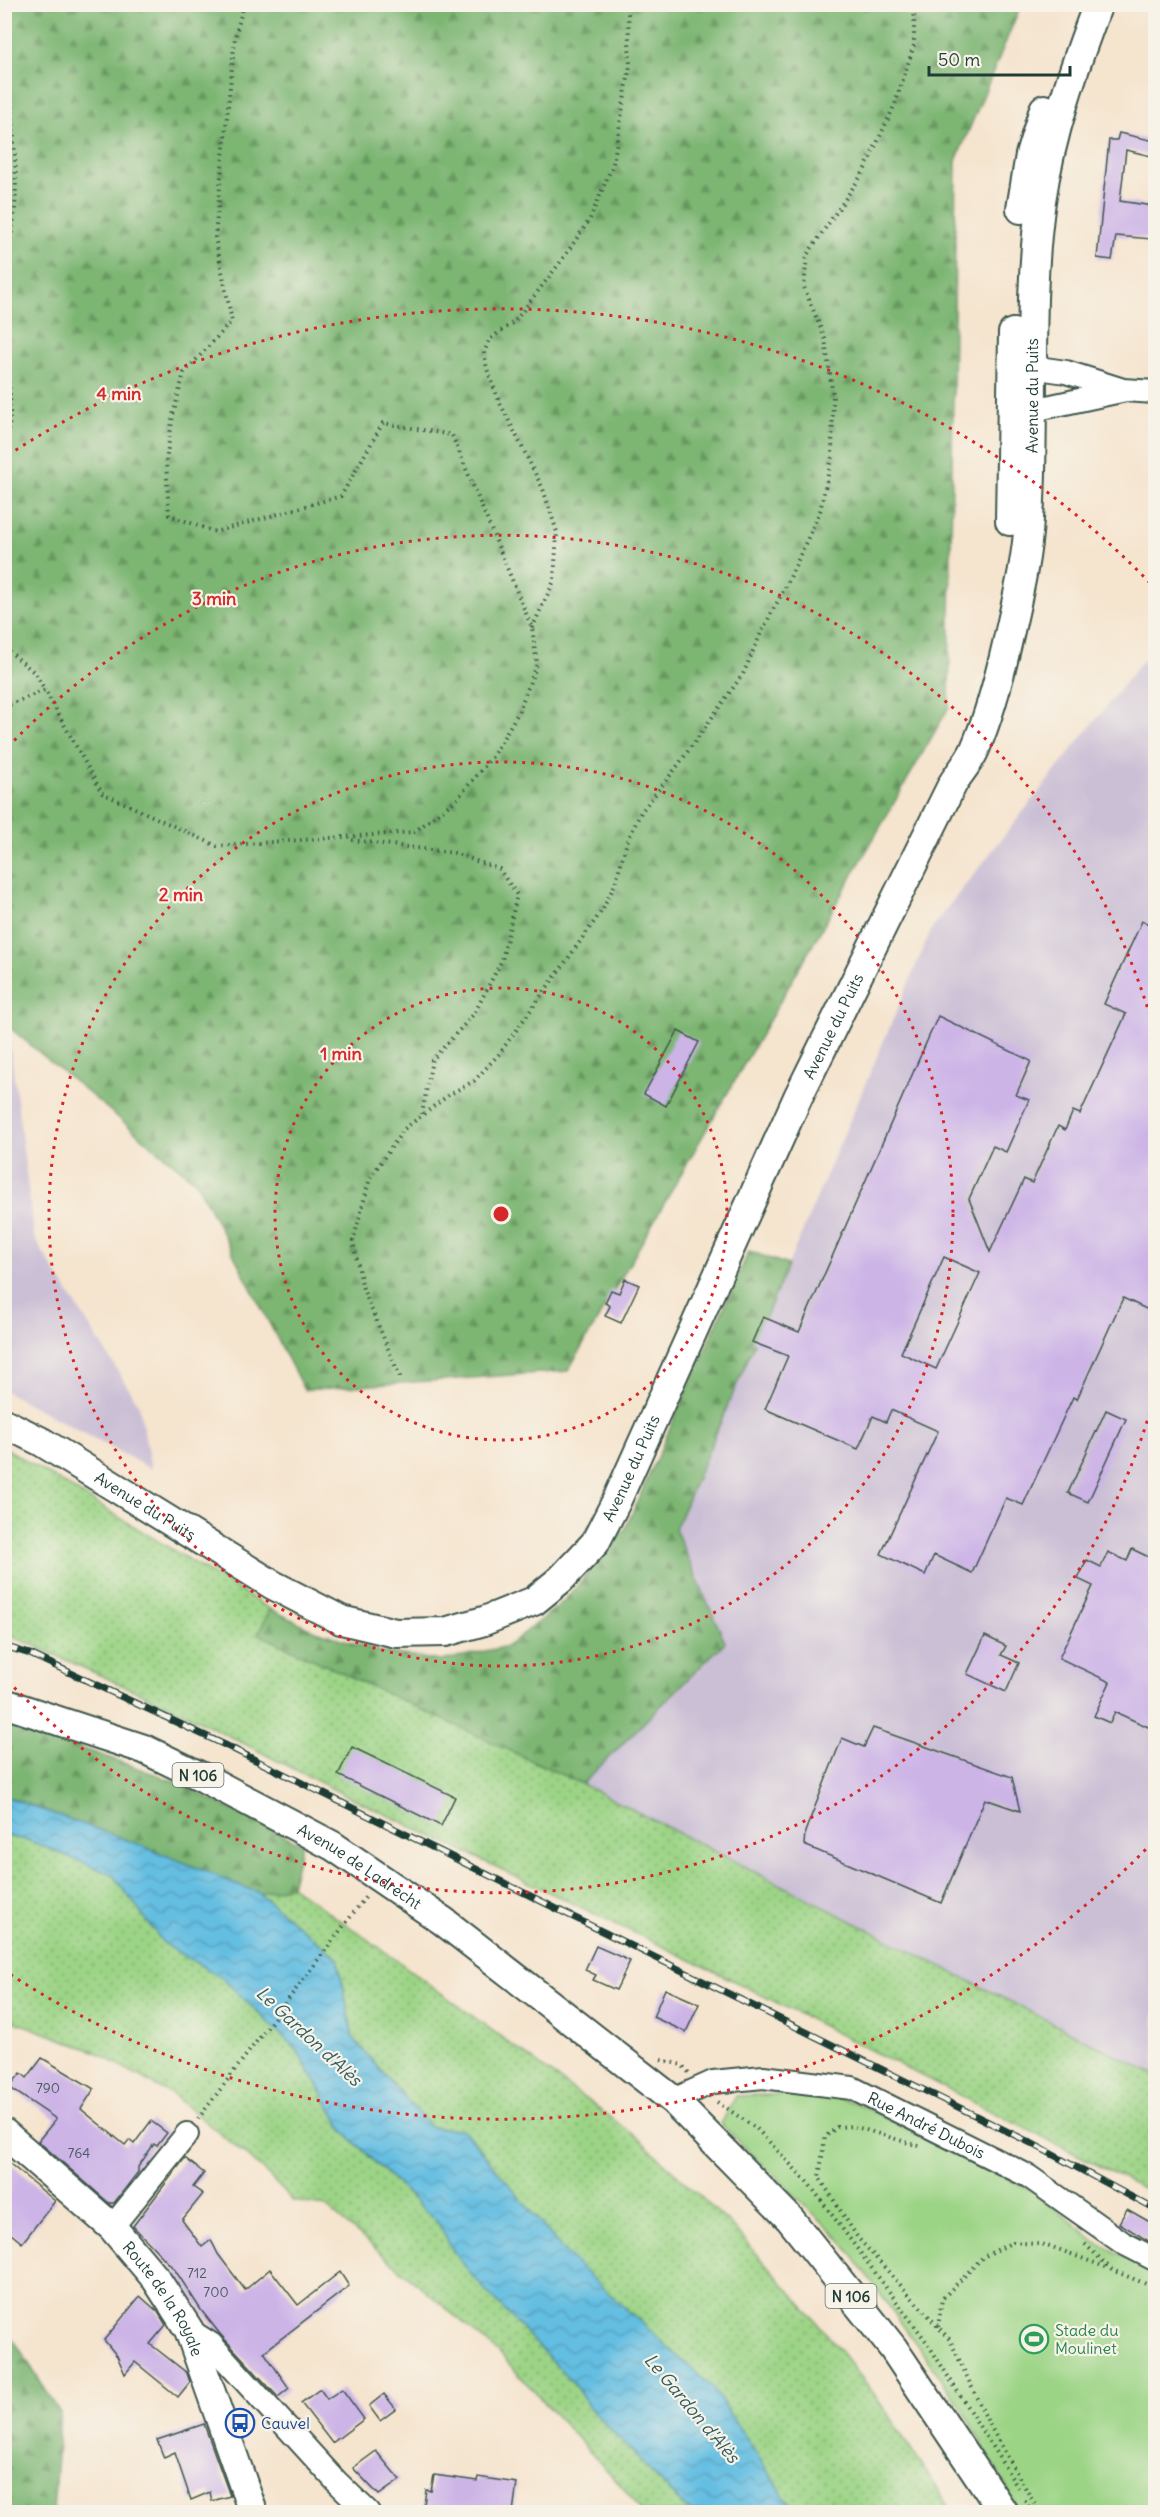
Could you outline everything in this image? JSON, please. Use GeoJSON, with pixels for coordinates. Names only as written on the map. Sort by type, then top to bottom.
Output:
{"type":"FeatureCollection","features":[{"type":"Feature","properties":{"kind":"main road","name":"Avenue du Puits"},"geometry":{"type":"LineString","coordinates":[[4,1423],[42,1442],[273,1585],[341,1620],[396,1633],[445,1632],[484,1621],[534,1601],[561,1579],[595,1543],[616,1502],[798,1096],[953,783],[982,690],[1001,609],[1022,411],[1022,365],[1015,287],[1022,198],[1030,155],[1068,37],[1083,4]]}},
{"type":"Feature","properties":{"kind":"main road","name":"Avenue du Puits"},"geometry":{"type":"LineString","coordinates":[[1022,365],[1032,311],[1041,201],[1059,123],[1098,4]]}},
{"type":"Feature","properties":{"kind":"main road","name":"Avenue de Ladrecht"},"geometry":{"type":"LineString","coordinates":[[4,1703],[144,1749],[333,1846],[443,1921],[673,2100]]}},
{"type":"Feature","properties":{"kind":"main road","name":"N 106"},"geometry":{"type":"LineString","coordinates":[[673,2100],[790,2219],[1015,2500]]}},
{"type":"Feature","properties":{"kind":"main road","name":"Route de la Royale"},"geometry":{"type":"LineString","coordinates":[[4,2133],[112,2227],[156,2279],[189,2330],[253,2512]]}},
{"type":"Feature","properties":{"kind":"street"},"geometry":{"type":"LineString","coordinates":[[1022,365],[1066,372],[1123,390],[1155,392]]}},
{"type":"Feature","properties":{"kind":"street"},"geometry":{"type":"LineString","coordinates":[[1022,411],[1123,390]]}},
{"type":"Feature","properties":{"kind":"street","name":"Rue André Dubois"},"geometry":{"type":"LineString","coordinates":[[673,2100],[713,2082],[763,2077],[852,2088],[1028,2176],[1123,2243],[1155,2260]]}},
{"type":"Feature","properties":{"kind":"street"},"geometry":{"type":"LineString","coordinates":[[112,2227],[186,2134]]}},
{"type":"Feature","properties":{"kind":"street"},"geometry":{"type":"LineString","coordinates":[[189,2330],[211,2344],[336,2481],[368,2512]]}},
{"type":"Feature","properties":{"kind":"path"},"geometry":{"type":"LineString","coordinates":[[4,647],[35,673],[102,793],[217,846],[343,839],[414,832],[457,799],[492,757],[518,713],[537,664],[532,628],[452,435],[383,423],[341,496],[215,532],[169,515],[166,461],[173,415],[184,373],[232,321],[215,237],[235,37],[244,4]]}},
{"type":"Feature","properties":{"kind":"path"},"geometry":{"type":"LineString","coordinates":[[532,628],[554,581],[557,532],[543,489],[499,401],[487,369],[484,352],[490,339],[515,321],[562,260],[590,219],[614,164],[630,66],[626,4]]}},
{"type":"Feature","properties":{"kind":"path"},"geometry":{"type":"LineString","coordinates":[[400,1377],[363,1288],[353,1241],[370,1178],[404,1129],[450,1094],[474,1082],[499,1054],[603,909],[615,884],[627,842],[641,812],[743,674],[820,512],[832,457],[833,396],[825,339],[804,287],[807,255],[863,173],[895,104],[914,45],[914,4]]}},
{"type":"Feature","properties":{"kind":"path"},"geometry":{"type":"LineString","coordinates":[[4,71],[11,91],[17,193],[12,239],[4,261]]}},
{"type":"Feature","properties":{"kind":"path"},"geometry":{"type":"LineString","coordinates":[[4,358],[12,396],[10,430],[4,451]]}},
{"type":"Feature","properties":{"kind":"path"},"geometry":{"type":"LineString","coordinates":[[4,707],[45,690]]}},
{"type":"Feature","properties":{"kind":"path"},"geometry":{"type":"LineString","coordinates":[[343,839],[454,853],[498,869],[517,894],[502,960],[474,1014],[432,1060],[422,1115]]}},
{"type":"Feature","properties":{"kind":"path"},"geometry":{"type":"LineString","coordinates":[[186,2134],[347,1919]]}},
{"type":"Feature","properties":{"kind":"path"},"geometry":{"type":"LineString","coordinates":[[701,2087],[715,2101],[756,2128],[809,2184],[926,2341],[1015,2500],[1032,2512]]}},
{"type":"Feature","properties":{"kind":"path"},"geometry":{"type":"LineString","coordinates":[[928,2151],[853,2126],[837,2127],[825,2137],[819,2177],[858,2238],[950,2340],[988,2422],[1039,2512]]}},
{"type":"Feature","properties":{"kind":"path"},"geometry":{"type":"LineString","coordinates":[[1080,2240],[1112,2270]]}},
{"type":"Feature","properties":{"kind":"path"},"geometry":{"type":"LineString","coordinates":[[938,2328],[942,2299],[983,2257],[1013,2242],[1047,2245],[1155,2288]]}},
{"type":"Feature","properties":{"kind":"shaded area"},"geometry":{"type":"Polygon","coordinates":[[[1142,661],[1155,667],[1155,2075],[582,1784],[724,1642],[675,1529],[933,926],[1142,661]]]}},
{"type":"Feature","properties":{"kind":"shaded area"},"geometry":{"type":"Polygon","coordinates":[[[4,1040],[10,1043],[34,1238],[139,1405],[151,1469],[5,1391],[4,1040]]]}},
{"type":"Feature","properties":{"kind":"green space"},"geometry":{"type":"Polygon","coordinates":[[[4,5],[1021,5],[956,161],[949,707],[568,1371],[304,1390],[196,1182],[5,1024],[4,5]]]}},
{"type":"Feature","properties":{"kind":"green space"},"geometry":{"type":"Polygon","coordinates":[[[749,1251],[788,1265],[675,1529],[725,1642],[582,1784],[258,1634],[270,1609],[316,1631],[382,1652],[441,1661],[508,1646],[564,1601],[625,1529],[749,1251]]]}},
{"type":"Feature","properties":{"kind":"green space"},"geometry":{"type":"Polygon","coordinates":[[[5,1448],[270,1609],[259,1634],[582,1784],[1155,2075],[1155,2194],[712,1970],[333,1789],[180,1711],[26,1642],[5,1635],[5,1448]]]}},
{"type":"Feature","properties":{"kind":"green space"},"geometry":{"type":"Polygon","coordinates":[[[4,1725],[34,1731],[171,1780],[302,1844],[291,1886],[259,1893],[138,1844],[5,1796],[4,1725]]]}},
{"type":"Feature","properties":{"kind":"green space"},"geometry":{"type":"Polygon","coordinates":[[[4,1836],[28,1840],[113,1875],[165,1945],[221,1977],[297,2050],[345,2133],[438,2223],[452,2249],[575,2385],[588,2406],[690,2512],[643,2512],[498,2352],[325,2206],[293,2201],[259,2166],[173,2095],[96,2052],[5,2018],[4,1836]]]}},
{"type":"Feature","properties":{"kind":"green space"},"geometry":{"type":"Polygon","coordinates":[[[291,1886],[380,1948],[637,2137],[735,2229],[817,2322],[872,2391],[953,2512],[798,2512],[567,2255],[464,2131],[430,2127],[353,2038],[338,1959],[259,1893],[291,1886]]]}},
{"type":"Feature","properties":{"kind":"green space","name":"Stade du Moulinet"},"geometry":{"type":"Polygon","coordinates":[[[818,2093],[856,2103],[1037,2193],[1096,2242],[1155,2272],[1155,2512],[1020,2512],[961,2406],[842,2241],[721,2124],[736,2096],[818,2093]]]}},
{"type":"Feature","properties":{"kind":"green space"},"geometry":{"type":"Polygon","coordinates":[[[4,2324],[60,2413],[53,2512],[5,2512],[4,2324]]]}},
{"type":"Feature","properties":{"kind":"water","name":"Le Gardon d'Alès"},"geometry":{"type":"Polygon","coordinates":[[[4,1796],[138,1844],[259,1893],[338,1959],[353,2038],[430,2127],[464,2130],[567,2255],[712,2387],[785,2497],[798,2512],[690,2512],[588,2406],[575,2385],[473,2277],[452,2249],[438,2223],[345,2133],[297,2050],[221,1977],[165,1945],[113,1875],[28,1840],[5,1836],[4,1796]]]}},
{"type":"Feature","properties":{"kind":"building"},"geometry":{"type":"Polygon","coordinates":[[[1119,133],[1155,141],[1155,157],[1126,150],[1120,201],[1153,206],[1152,239],[1116,236],[1112,260],[1097,258],[1109,140],[1117,140],[1119,133]]]}},
{"type":"Feature","properties":{"kind":"building"},"geometry":{"type":"Polygon","coordinates":[[[1142,921],[1155,927],[1155,1313],[1123,1298],[1077,1399],[1073,1397],[1023,1505],[1006,1498],[972,1573],[934,1555],[925,1575],[881,1554],[938,1431],[891,1410],[886,1422],[873,1416],[858,1449],[765,1409],[788,1356],[752,1342],[763,1317],[799,1332],[938,1016],[1031,1061],[1016,1095],[1029,1100],[1006,1152],[993,1146],[969,1199],[990,1252],[1024,1179],[1032,1183],[1058,1126],[1065,1130],[1073,1111],[1080,1114],[1126,1014],[1104,1004],[1142,921]],[[944,1257],[901,1353],[936,1369],[980,1273],[944,1257]]]}},
{"type":"Feature","properties":{"kind":"building"},"geometry":{"type":"Polygon","coordinates":[[[678,1031],[699,1042],[666,1106],[644,1094],[678,1031]]]}},
{"type":"Feature","properties":{"kind":"building"},"geometry":{"type":"Polygon","coordinates":[[[625,1279],[639,1285],[621,1323],[605,1316],[610,1306],[605,1303],[611,1290],[619,1293],[625,1279]]]}},
{"type":"Feature","properties":{"kind":"building"},"geometry":{"type":"Polygon","coordinates":[[[1106,1410],[1126,1419],[1088,1502],[1068,1493],[1106,1410]]]}},
{"type":"Feature","properties":{"kind":"building"},"geometry":{"type":"Polygon","coordinates":[[[1132,1549],[1155,1560],[1155,1730],[1115,1712],[1110,1723],[1094,1716],[1110,1682],[1059,1658],[1093,1586],[1078,1579],[1087,1560],[1101,1567],[1108,1552],[1127,1561],[1132,1549]]]}},
{"type":"Feature","properties":{"kind":"building"},"geometry":{"type":"Polygon","coordinates":[[[985,1636],[1006,1646],[1001,1655],[1019,1663],[1006,1692],[967,1674],[985,1636]]]}},
{"type":"Feature","properties":{"kind":"building"},"geometry":{"type":"Polygon","coordinates":[[[873,1728],[1012,1777],[1020,1811],[985,1799],[941,1903],[804,1845],[805,1832],[842,1738],[864,1747],[873,1728]]]}},
{"type":"Feature","properties":{"kind":"building"},"geometry":{"type":"Polygon","coordinates":[[[352,1747],[455,1797],[441,1826],[338,1775],[352,1747]]]}},
{"type":"Feature","properties":{"kind":"building"},"geometry":{"type":"Polygon","coordinates":[[[596,1946],[630,1961],[616,1990],[593,1980],[596,1975],[585,1970],[596,1946]]]}},
{"type":"Feature","properties":{"kind":"building"},"geometry":{"type":"Polygon","coordinates":[[[665,1989],[699,2004],[686,2032],[653,2017],[665,1989]]]}},
{"type":"Feature","properties":{"kind":"building"},"geometry":{"type":"Polygon","coordinates":[[[42,2058],[94,2089],[81,2109],[125,2145],[129,2140],[134,2144],[151,2121],[167,2133],[157,2146],[154,2144],[138,2167],[138,2172],[114,2203],[109,2203],[38,2141],[56,2119],[9,2087],[21,2073],[27,2078],[42,2058]]]}},
{"type":"Feature","properties":{"kind":"building"},"geometry":{"type":"Polygon","coordinates":[[[185,2158],[204,2173],[193,2187],[203,2194],[182,2220],[202,2247],[211,2240],[218,2254],[245,2290],[270,2269],[298,2305],[340,2272],[349,2286],[264,2352],[289,2388],[278,2397],[220,2334],[175,2270],[133,2226],[185,2158]]]}},
{"type":"Feature","properties":{"kind":"building"},"geometry":{"type":"Polygon","coordinates":[[[4,2159],[55,2201],[22,2243],[4,2228],[4,2159]]]}},
{"type":"Feature","properties":{"kind":"building"},"geometry":{"type":"Polygon","coordinates":[[[1127,2209],[1155,2225],[1155,2245],[1119,2223],[1127,2209]]]}},
{"type":"Feature","properties":{"kind":"building"},"geometry":{"type":"Polygon","coordinates":[[[140,2296],[158,2312],[166,2325],[150,2344],[187,2373],[190,2382],[178,2397],[135,2362],[125,2374],[117,2356],[104,2340],[140,2296]]]}},
{"type":"Feature","properties":{"kind":"building"},"geometry":{"type":"Polygon","coordinates":[[[320,2389],[327,2399],[342,2389],[364,2419],[332,2443],[301,2403],[320,2389]]]}},
{"type":"Feature","properties":{"kind":"building"},"geometry":{"type":"Polygon","coordinates":[[[384,2394],[396,2409],[380,2421],[369,2406],[384,2394]]]}},
{"type":"Feature","properties":{"kind":"building"},"geometry":{"type":"Polygon","coordinates":[[[204,2424],[230,2496],[212,2501],[210,2492],[191,2500],[175,2453],[164,2458],[157,2440],[204,2424]]]}},
{"type":"Feature","properties":{"kind":"building"},"geometry":{"type":"Polygon","coordinates":[[[376,2451],[400,2480],[379,2495],[353,2468],[376,2451]]]}},
{"type":"Feature","properties":{"kind":"building"},"geometry":{"type":"Polygon","coordinates":[[[434,2475],[477,2481],[478,2477],[517,2483],[513,2512],[423,2512],[426,2490],[431,2491],[434,2475]]]}},
{"type":"Feature","properties":{"kind":"railway"},"geometry":{"type":"LineString","coordinates":[[4,1646],[30,1654],[223,1744],[1031,2143],[1156,2210]]}},
{"type":"Feature","properties":{"kind":"place","name":"Stade du Moulinet"},"geometry":{"type":"Point","coordinates":[1034,2339]}},
{"type":"Feature","properties":{"kind":"place","name":"Cauvel"},"geometry":{"type":"Point","coordinates":[240,2423]}}]}
